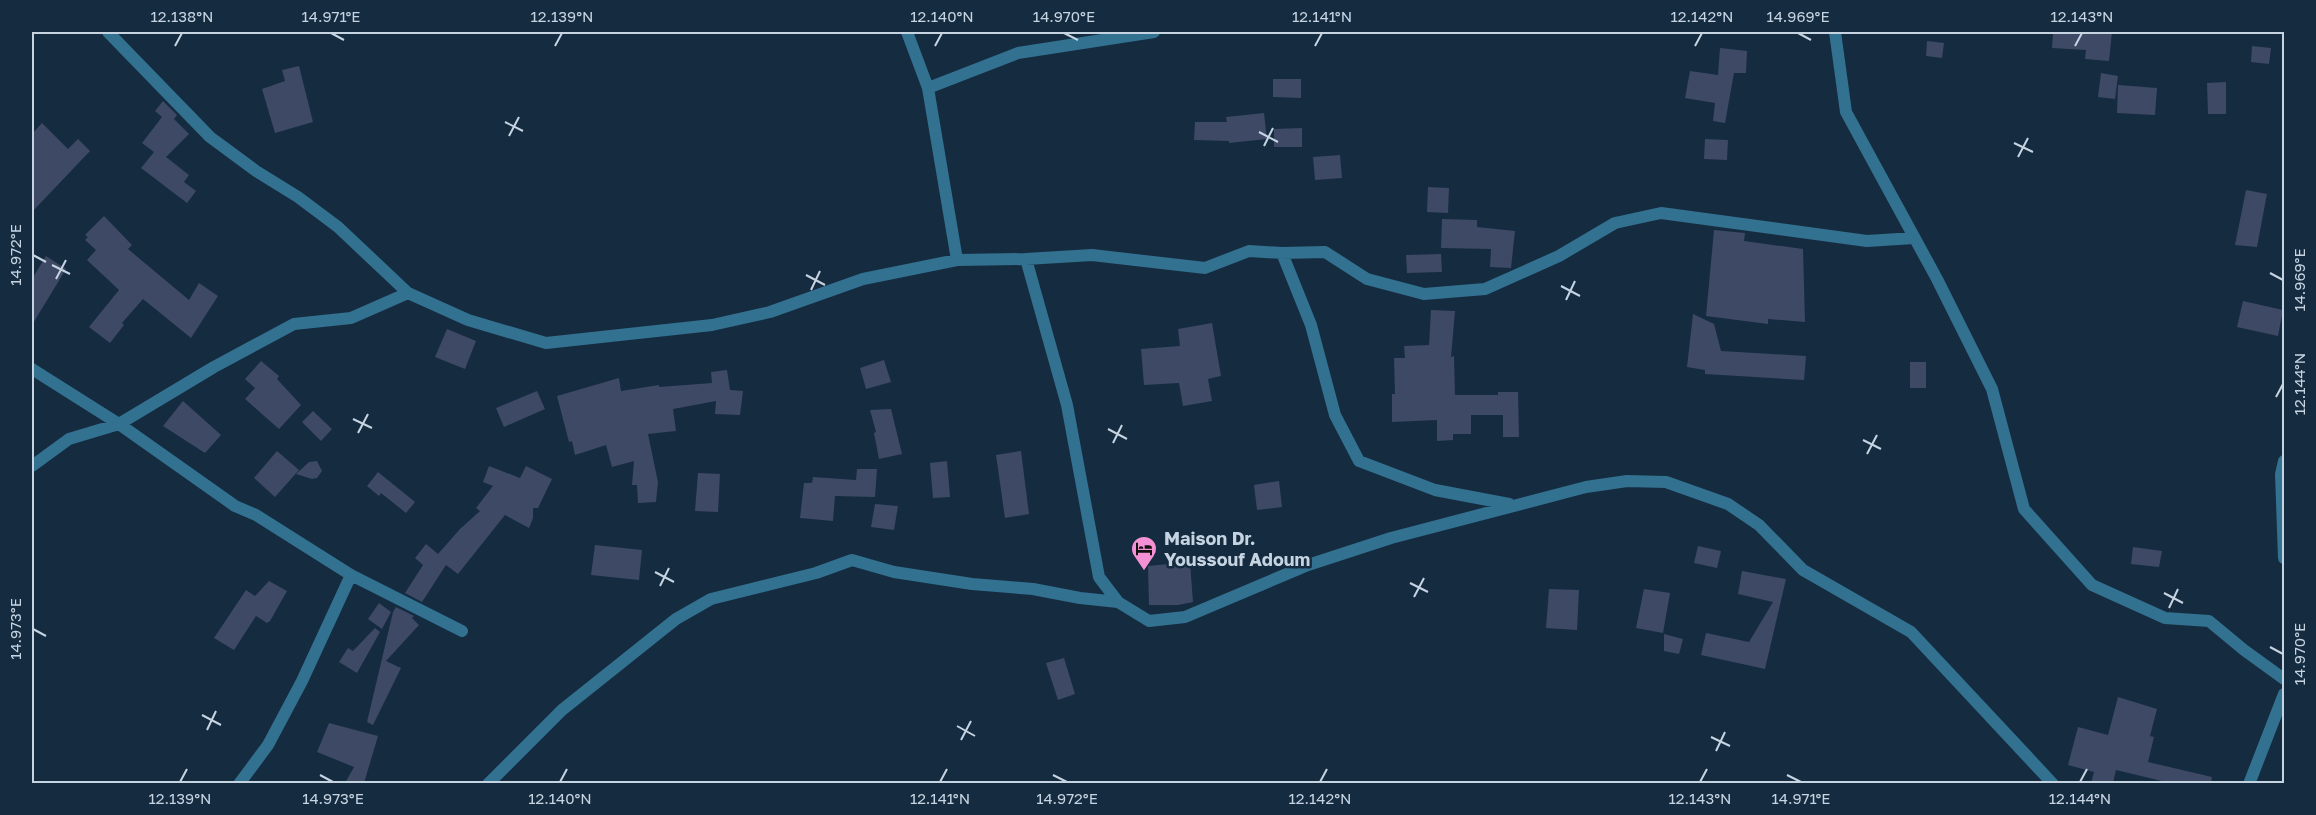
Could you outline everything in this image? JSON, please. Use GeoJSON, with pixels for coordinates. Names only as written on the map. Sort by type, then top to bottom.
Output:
{"type":"FeatureCollection","features":[{"type":"Feature","properties":{"kind":"street"},"geometry":{"type":"LineString","coordinates":[[108,32],[210,137],[256,171],[298,196],[338,227],[408,293],[468,320],[546,343],[712,325],[770,312],[863,279],[957,260],[1092,255],[1205,268],[1250,251],[1325,252],[1367,279],[1424,294],[1485,290],[1559,256],[1616,223],[1661,213],[1867,241],[1914,238]]}},
{"type":"Feature","properties":{"kind":"street"},"geometry":{"type":"LineString","coordinates":[[907,32],[928,88],[957,260]]}},
{"type":"Feature","properties":{"kind":"street"},"geometry":{"type":"LineString","coordinates":[[928,88],[1018,52],[1154,32]]}},
{"type":"Feature","properties":{"kind":"street"},"geometry":{"type":"LineString","coordinates":[[1835,32],[1846,112],[1937,279],[1992,389],[2024,509],[2092,585],[2165,618],[2209,621],[2244,651],[2284,678]]}},
{"type":"Feature","properties":{"kind":"street"},"geometry":{"type":"LineString","coordinates":[[1282,253],[1311,325],[1335,415],[1359,461],[1435,489],[1513,504]]}},
{"type":"Feature","properties":{"kind":"street"},"geometry":{"type":"LineString","coordinates":[[1026,259],[1067,405],[1099,577],[1118,602],[1149,621],[1185,617],[1308,565],[1391,538],[1513,504],[1586,487],[1627,482],[1666,482],[1728,504],[1760,525],[1803,570],[1911,632],[2053,783]]}},
{"type":"Feature","properties":{"kind":"street"},"geometry":{"type":"LineString","coordinates":[[32,466],[69,439],[119,424],[214,367],[294,324],[351,318],[408,293]]}},
{"type":"Feature","properties":{"kind":"street"},"geometry":{"type":"LineString","coordinates":[[32,369],[119,424],[235,506],[256,515],[351,576],[462,632]]}},
{"type":"Feature","properties":{"kind":"street"},"geometry":{"type":"LineString","coordinates":[[2284,461],[2281,474],[2284,558]]}},
{"type":"Feature","properties":{"kind":"street"},"geometry":{"type":"LineString","coordinates":[[488,783],[562,710],[588,688],[676,619],[711,599],[816,573],[852,560],[894,572],[1118,602]]}},
{"type":"Feature","properties":{"kind":"street"},"geometry":{"type":"LineString","coordinates":[[239,783],[268,745],[307,671],[351,576]]}},
{"type":"Feature","properties":{"kind":"street"},"geometry":{"type":"LineString","coordinates":[[2248,783],[2284,694]]}},
{"type":"Feature","properties":{"kind":"building"},"geometry":{"type":"Polygon","coordinates":[[[2087,32],[2112,32],[2109,61],[2085,59],[2086,50],[2052,48],[2053,33],[2087,34],[2087,32]]]}},
{"type":"Feature","properties":{"kind":"building"},"geometry":{"type":"Polygon","coordinates":[[[1927,41],[1944,43],[1942,58],[1926,56],[1927,41]]]}},
{"type":"Feature","properties":{"kind":"building"},"geometry":{"type":"Polygon","coordinates":[[[2252,46],[2271,48],[2269,64],[2251,62],[2252,46]]]}},
{"type":"Feature","properties":{"kind":"building"},"geometry":{"type":"Polygon","coordinates":[[[1720,48],[1747,51],[1746,73],[1734,73],[1725,123],[1713,121],[1715,103],[1685,98],[1690,71],[1718,75],[1720,48]]]}},
{"type":"Feature","properties":{"kind":"building"},"geometry":{"type":"Polygon","coordinates":[[[299,66],[313,122],[275,133],[262,89],[285,81],[282,70],[299,66]]]}},
{"type":"Feature","properties":{"kind":"building"},"geometry":{"type":"Polygon","coordinates":[[[2101,73],[2118,76],[2115,99],[2098,97],[2101,73]]]}},
{"type":"Feature","properties":{"kind":"building"},"geometry":{"type":"Polygon","coordinates":[[[1273,79],[1301,79],[1301,98],[1273,97],[1273,79]]]}},
{"type":"Feature","properties":{"kind":"building"},"geometry":{"type":"Polygon","coordinates":[[[2226,82],[2226,114],[2208,114],[2207,83],[2226,82]]]}},
{"type":"Feature","properties":{"kind":"building"},"geometry":{"type":"Polygon","coordinates":[[[2118,85],[2157,88],[2155,115],[2117,113],[2118,85]]]}},
{"type":"Feature","properties":{"kind":"building"},"geometry":{"type":"Polygon","coordinates":[[[163,101],[177,115],[174,119],[189,134],[166,157],[189,175],[184,182],[196,191],[187,203],[141,168],[154,152],[142,143],[162,117],[155,111],[163,101]]]}},
{"type":"Feature","properties":{"kind":"building"},"geometry":{"type":"Polygon","coordinates":[[[1264,113],[1267,139],[1229,143],[1229,141],[1194,140],[1195,122],[1227,122],[1226,117],[1264,113]]]}},
{"type":"Feature","properties":{"kind":"building"},"geometry":{"type":"Polygon","coordinates":[[[42,123],[68,149],[78,139],[90,151],[32,212],[32,134],[42,123]]]}},
{"type":"Feature","properties":{"kind":"building"},"geometry":{"type":"Polygon","coordinates":[[[1302,128],[1302,147],[1274,147],[1274,129],[1302,128]]]}},
{"type":"Feature","properties":{"kind":"building"},"geometry":{"type":"Polygon","coordinates":[[[1705,139],[1728,140],[1727,160],[1704,159],[1705,139]]]}},
{"type":"Feature","properties":{"kind":"building"},"geometry":{"type":"Polygon","coordinates":[[[1340,155],[1342,178],[1315,180],[1313,157],[1340,155]]]}},
{"type":"Feature","properties":{"kind":"building"},"geometry":{"type":"Polygon","coordinates":[[[1428,187],[1449,188],[1448,213],[1427,212],[1428,187]]]}},
{"type":"Feature","properties":{"kind":"building"},"geometry":{"type":"Polygon","coordinates":[[[2246,190],[2267,194],[2257,247],[2235,245],[2246,190]]]}},
{"type":"Feature","properties":{"kind":"building"},"geometry":{"type":"Polygon","coordinates":[[[104,216],[132,245],[128,249],[189,300],[199,283],[218,296],[191,338],[143,299],[122,323],[124,325],[110,343],[89,327],[119,290],[87,260],[96,250],[85,240],[88,237],[85,235],[104,216]]]}},
{"type":"Feature","properties":{"kind":"building"},"geometry":{"type":"Polygon","coordinates":[[[1442,219],[1477,220],[1477,227],[1515,231],[1511,268],[1490,267],[1491,249],[1441,248],[1442,219]]]}},
{"type":"Feature","properties":{"kind":"building"},"geometry":{"type":"Polygon","coordinates":[[[1714,230],[1745,233],[1744,241],[1803,249],[1805,322],[1768,319],[1768,324],[1706,316],[1714,230]]]}},
{"type":"Feature","properties":{"kind":"building"},"geometry":{"type":"Polygon","coordinates":[[[1441,254],[1442,272],[1407,273],[1406,255],[1441,254]]]}},
{"type":"Feature","properties":{"kind":"building"},"geometry":{"type":"Polygon","coordinates":[[[46,256],[66,269],[32,325],[32,279],[46,256]]]}},
{"type":"Feature","properties":{"kind":"building"},"geometry":{"type":"Polygon","coordinates":[[[2243,301],[2283,310],[2278,336],[2237,327],[2243,301]]]}},
{"type":"Feature","properties":{"kind":"building"},"geometry":{"type":"Polygon","coordinates":[[[1431,310],[1455,311],[1451,357],[1454,356],[1455,395],[1498,395],[1498,392],[1518,392],[1519,437],[1503,437],[1503,415],[1471,415],[1471,434],[1453,434],[1453,440],[1437,441],[1437,420],[1392,422],[1392,394],[1395,394],[1394,358],[1405,358],[1404,346],[1429,345],[1431,310]]]}},
{"type":"Feature","properties":{"kind":"building"},"geometry":{"type":"Polygon","coordinates":[[[1693,314],[1714,324],[1721,351],[1806,356],[1804,380],[1705,374],[1705,370],[1687,367],[1693,314]]]}},
{"type":"Feature","properties":{"kind":"building"},"geometry":{"type":"Polygon","coordinates":[[[1212,323],[1221,376],[1208,379],[1212,401],[1183,406],[1179,383],[1144,385],[1141,349],[1180,346],[1178,329],[1212,323]]]}},
{"type":"Feature","properties":{"kind":"building"},"geometry":{"type":"Polygon","coordinates":[[[447,329],[476,341],[465,369],[435,357],[447,329]]]}},
{"type":"Feature","properties":{"kind":"building"},"geometry":{"type":"Polygon","coordinates":[[[884,360],[891,382],[866,389],[860,368],[884,360]]]}},
{"type":"Feature","properties":{"kind":"building"},"geometry":{"type":"Polygon","coordinates":[[[261,361],[279,376],[277,379],[301,405],[279,429],[245,399],[255,388],[245,379],[261,361]]]}},
{"type":"Feature","properties":{"kind":"building"},"geometry":{"type":"Polygon","coordinates":[[[1910,362],[1926,362],[1926,388],[1910,388],[1910,362]]]}},
{"type":"Feature","properties":{"kind":"building"},"geometry":{"type":"Polygon","coordinates":[[[727,370],[730,390],[743,391],[740,415],[715,414],[716,401],[673,409],[676,431],[648,434],[658,482],[656,502],[638,503],[637,485],[632,485],[634,461],[612,467],[606,445],[575,455],[572,441],[569,442],[557,396],[619,378],[621,391],[659,385],[659,387],[712,383],[711,372],[727,370]]]}},
{"type":"Feature","properties":{"kind":"building"},"geometry":{"type":"Polygon","coordinates":[[[537,391],[545,409],[504,427],[496,408],[537,391]]]}},
{"type":"Feature","properties":{"kind":"building"},"geometry":{"type":"Polygon","coordinates":[[[183,401],[221,435],[205,453],[163,426],[183,401]]]}},
{"type":"Feature","properties":{"kind":"building"},"geometry":{"type":"Polygon","coordinates":[[[891,409],[902,454],[879,459],[874,433],[876,432],[870,410],[891,409]]]}},
{"type":"Feature","properties":{"kind":"building"},"geometry":{"type":"Polygon","coordinates":[[[313,411],[332,429],[321,441],[302,422],[313,411]]]}},
{"type":"Feature","properties":{"kind":"building"},"geometry":{"type":"Polygon","coordinates":[[[277,451],[299,470],[275,497],[254,478],[277,451]]]}},
{"type":"Feature","properties":{"kind":"building"},"geometry":{"type":"Polygon","coordinates":[[[1021,451],[1029,514],[1005,518],[996,455],[1021,451]]]}},
{"type":"Feature","properties":{"kind":"building"},"geometry":{"type":"Polygon","coordinates":[[[317,461],[322,471],[317,478],[312,479],[296,474],[309,462],[317,461]]]}},
{"type":"Feature","properties":{"kind":"building"},"geometry":{"type":"Polygon","coordinates":[[[947,461],[950,497],[933,498],[930,463],[947,461]]]}},
{"type":"Feature","properties":{"kind":"building"},"geometry":{"type":"Polygon","coordinates":[[[489,466],[520,478],[526,466],[552,479],[538,508],[533,508],[533,518],[529,528],[505,515],[458,574],[446,565],[422,602],[405,593],[423,565],[415,558],[426,544],[438,554],[480,511],[476,508],[493,486],[483,482],[489,466]]]}},
{"type":"Feature","properties":{"kind":"building"},"geometry":{"type":"Polygon","coordinates":[[[857,469],[877,469],[875,497],[835,496],[833,521],[800,518],[804,483],[812,483],[813,477],[856,480],[857,469]]]}},
{"type":"Feature","properties":{"kind":"building"},"geometry":{"type":"Polygon","coordinates":[[[378,472],[415,502],[406,513],[381,493],[379,496],[367,486],[378,472]]]}},
{"type":"Feature","properties":{"kind":"building"},"geometry":{"type":"Polygon","coordinates":[[[698,473],[720,474],[718,512],[695,511],[698,473]]]}},
{"type":"Feature","properties":{"kind":"building"},"geometry":{"type":"Polygon","coordinates":[[[1279,481],[1282,507],[1257,510],[1254,485],[1279,481]]]}},
{"type":"Feature","properties":{"kind":"building"},"geometry":{"type":"Polygon","coordinates":[[[875,504],[898,506],[894,530],[871,527],[875,504]]]}},
{"type":"Feature","properties":{"kind":"building"},"geometry":{"type":"Polygon","coordinates":[[[595,545],[642,550],[639,580],[591,575],[595,545]]]}},
{"type":"Feature","properties":{"kind":"building"},"geometry":{"type":"Polygon","coordinates":[[[1698,546],[1721,551],[1717,568],[1694,563],[1698,546]]]}},
{"type":"Feature","properties":{"kind":"building"},"geometry":{"type":"Polygon","coordinates":[[[2133,547],[2162,551],[2159,567],[2131,564],[2133,547]]]}},
{"type":"Feature","properties":{"kind":"building"},"geometry":{"type":"Polygon","coordinates":[[[1190,562],[1193,602],[1178,605],[1149,605],[1148,566],[1190,562]]]}},
{"type":"Feature","properties":{"kind":"building"},"geometry":{"type":"Polygon","coordinates":[[[1742,571],[1786,579],[1765,669],[1701,655],[1706,633],[1749,642],[1773,602],[1738,594],[1742,571]]]}},
{"type":"Feature","properties":{"kind":"building"},"geometry":{"type":"Polygon","coordinates":[[[269,581],[287,591],[270,621],[267,623],[256,616],[234,650],[214,638],[246,590],[255,596],[269,581]]]}},
{"type":"Feature","properties":{"kind":"building"},"geometry":{"type":"Polygon","coordinates":[[[1549,589],[1579,590],[1577,630],[1546,628],[1549,589]]]}},
{"type":"Feature","properties":{"kind":"building"},"geometry":{"type":"Polygon","coordinates":[[[1644,589],[1670,593],[1663,633],[1636,628],[1644,589]]]}},
{"type":"Feature","properties":{"kind":"building"},"geometry":{"type":"Polygon","coordinates":[[[379,603],[391,612],[382,629],[368,619],[379,603]]]}},
{"type":"Feature","properties":{"kind":"building"},"geometry":{"type":"Polygon","coordinates":[[[396,607],[414,616],[412,618],[419,625],[386,661],[401,668],[373,725],[367,722],[396,607]]]}},
{"type":"Feature","properties":{"kind":"building"},"geometry":{"type":"Polygon","coordinates":[[[375,628],[380,632],[357,673],[339,662],[348,648],[353,651],[375,628]]]}},
{"type":"Feature","properties":{"kind":"building"},"geometry":{"type":"Polygon","coordinates":[[[1664,634],[1683,639],[1679,654],[1664,651],[1664,634]]]}},
{"type":"Feature","properties":{"kind":"building"},"geometry":{"type":"Polygon","coordinates":[[[1064,658],[1075,694],[1058,700],[1046,663],[1064,658]]]}},
{"type":"Feature","properties":{"kind":"building"},"geometry":{"type":"Polygon","coordinates":[[[2118,697],[2157,709],[2150,736],[2154,737],[2148,762],[2212,777],[2211,783],[2170,783],[2116,770],[2113,783],[2091,783],[2094,772],[2068,765],[2078,727],[2108,735],[2118,697]]]}},
{"type":"Feature","properties":{"kind":"building"},"geometry":{"type":"Polygon","coordinates":[[[329,723],[378,736],[364,783],[345,783],[354,767],[317,752],[329,723]]]}},
{"type":"Feature","properties":{"kind":"place","name":"Maison Dr. Youssouf Adoum"},"geometry":{"type":"Point","coordinates":[1144,572]}}]}
